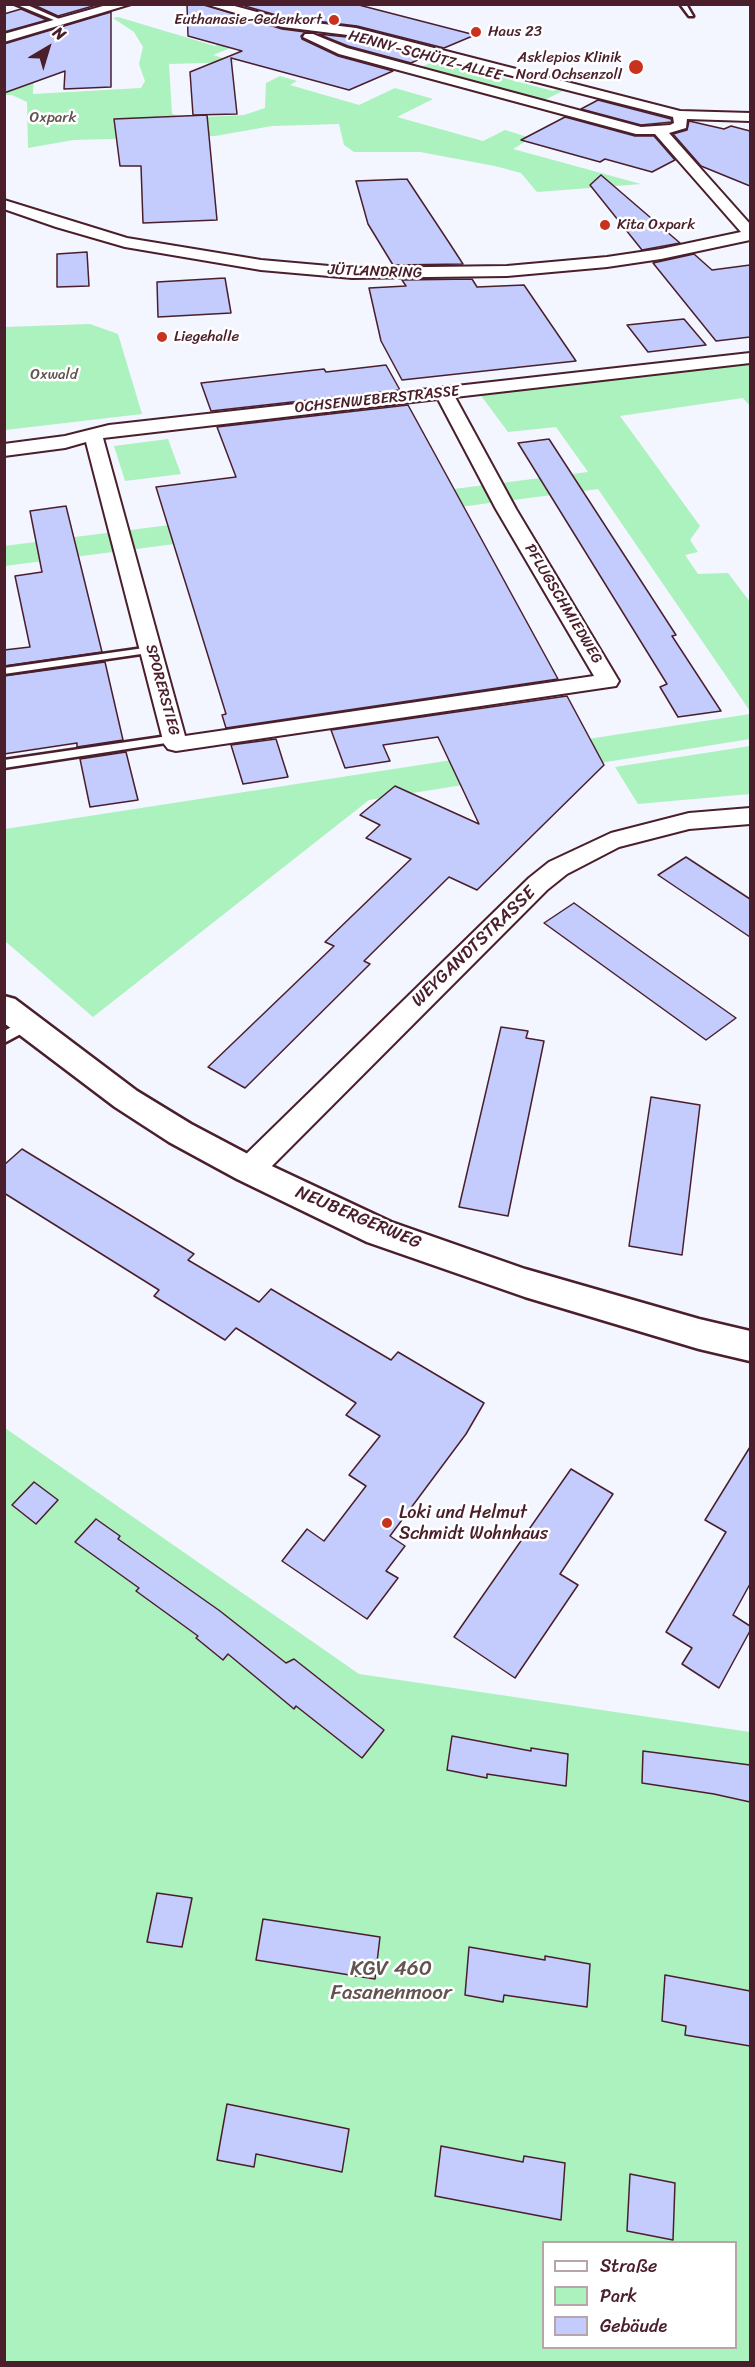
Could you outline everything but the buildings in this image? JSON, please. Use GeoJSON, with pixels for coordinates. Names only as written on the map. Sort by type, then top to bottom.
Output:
{"type":"FeatureCollection","features":[{"type":"Feature","properties":{"kind":"street"},"geometry":{"type":"LineString","coordinates":[[4,38],[125,4]]}},
{"type":"Feature","properties":{"kind":"street","name":"HENNY-SCHÜTZ-ALLEE"},"geometry":{"type":"LineString","coordinates":[[211,4],[283,23],[356,32],[680,115],[750,117]]}},
{"type":"Feature","properties":{"kind":"street","name":"HENNY-SCHÜTZ-ALLEE"},"geometry":{"type":"LineString","coordinates":[[283,23],[312,39],[343,51],[641,131],[660,132]]}},
{"type":"Feature","properties":{"kind":"street"},"geometry":{"type":"LineString","coordinates":[[680,115],[681,125],[660,132],[750,234]]}},
{"type":"Feature","properties":{"kind":"street","name":"JÜTLANDRING"},"geometry":{"type":"LineString","coordinates":[[4,204],[61,224],[125,242],[261,265],[352,273],[507,271],[607,262],[661,254],[750,234]]}},
{"type":"Feature","properties":{"kind":"street","name":"OCHSENWEBERSTRASSE"},"geometry":{"type":"LineString","coordinates":[[4,450],[65,442],[93,434],[750,358]]}},
{"type":"Feature","properties":{"kind":"street","name":"PFLUGSCHMIEDWEG"},"geometry":{"type":"LineString","coordinates":[[384,713],[608,681],[506,509],[443,392]]}},
{"type":"Feature","properties":{"kind":"street","name":"SPORERSTIEG"},"geometry":{"type":"LineString","coordinates":[[93,434],[176,744],[384,713]]}},
{"type":"Feature","properties":{"kind":"street","name":"WEYGANDTSTRASSE"},"geometry":{"type":"LineString","coordinates":[[249,1170],[538,884],[558,868],[592,850],[622,838],[689,821],[750,816]]}},
{"type":"Feature","properties":{"kind":"street","name":"NEUBERGERWEG"},"geometry":{"type":"LineString","coordinates":[[11,1023],[180,1133],[249,1170],[379,1232],[525,1282],[699,1335],[750,1346]]}},
{"type":"Feature","properties":{"kind":"lane"},"geometry":{"type":"LineString","coordinates":[[18,4],[63,22]]}},
{"type":"Feature","properties":{"kind":"lane"},"geometry":{"type":"LineString","coordinates":[[683,4],[691,15]]}},
{"type":"Feature","properties":{"kind":"lane"},"geometry":{"type":"LineString","coordinates":[[4,670],[151,650]]}},
{"type":"Feature","properties":{"kind":"lane"},"geometry":{"type":"LineString","coordinates":[[4,764],[175,739]]}},
{"type":"Feature","properties":{"kind":"green space","name":"Oxpark"},"geometry":{"type":"Polygon","coordinates":[[[118,17],[215,46],[261,27],[273,31],[213,55],[236,62],[169,64],[172,114],[185,118],[244,115],[265,108],[266,83],[280,76],[297,81],[290,85],[359,105],[395,88],[433,99],[397,117],[483,141],[505,130],[531,138],[513,149],[641,184],[537,192],[521,173],[495,166],[420,152],[354,152],[344,145],[339,124],[272,126],[215,136],[73,140],[28,148],[27,102],[12,95],[5,95],[5,48],[35,39],[33,94],[141,88],[145,81],[139,64],[143,47],[134,32],[113,18],[118,17]]]}},
{"type":"Feature","properties":{"kind":"green space"},"geometry":{"type":"Polygon","coordinates":[[[444,57],[460,61],[454,65],[553,91],[561,87],[567,89],[542,101],[419,68],[444,57]]]}},
{"type":"Feature","properties":{"kind":"green space","name":"Oxwald"},"geometry":{"type":"Polygon","coordinates":[[[90,324],[118,334],[142,414],[5,430],[5,327],[90,324]]]}},
{"type":"Feature","properties":{"kind":"green space"},"geometry":{"type":"Polygon","coordinates":[[[750,362],[750,406],[743,398],[620,416],[700,526],[690,540],[698,552],[685,555],[698,574],[728,573],[750,602],[750,711],[598,489],[5,566],[4,546],[588,472],[556,427],[508,432],[479,393],[750,362]]]}},
{"type":"Feature","properties":{"kind":"green space"},"geometry":{"type":"Polygon","coordinates":[[[168,439],[181,474],[125,481],[114,446],[168,439]]]}},
{"type":"Feature","properties":{"kind":"green space"},"geometry":{"type":"Polygon","coordinates":[[[750,714],[750,739],[369,800],[93,1017],[5,941],[5,829],[750,714]]]}},
{"type":"Feature","properties":{"kind":"green space"},"geometry":{"type":"Polygon","coordinates":[[[750,746],[750,794],[638,804],[615,767],[750,746]]]}},
{"type":"Feature","properties":{"kind":"green space","name":"KGV 460 Fasanenmoor"},"geometry":{"type":"Polygon","coordinates":[[[5,1428],[359,1674],[750,1732],[750,2362],[5,2362],[5,1428]]]}},
{"type":"Feature","properties":{"kind":"place","name":"Euthanasie-Gedenkort"},"geometry":{"type":"Point","coordinates":[334,20]}},
{"type":"Feature","properties":{"kind":"place","name":"Haus 23"},"geometry":{"type":"Point","coordinates":[476,32]}},
{"type":"Feature","properties":{"kind":"place","name":"Asklepios Klinik Nord Ochsenzoll"},"geometry":{"type":"Point","coordinates":[636,67]}},
{"type":"Feature","properties":{"kind":"place","name":"Kita Oxpark"},"geometry":{"type":"Point","coordinates":[605,225]}},
{"type":"Feature","properties":{"kind":"place","name":"Liegehalle"},"geometry":{"type":"Point","coordinates":[162,337]}},
{"type":"Feature","properties":{"kind":"place","name":"Loki und Helmut Schmidt Wohnhaus"},"geometry":{"type":"Point","coordinates":[387,1523]}}]}
